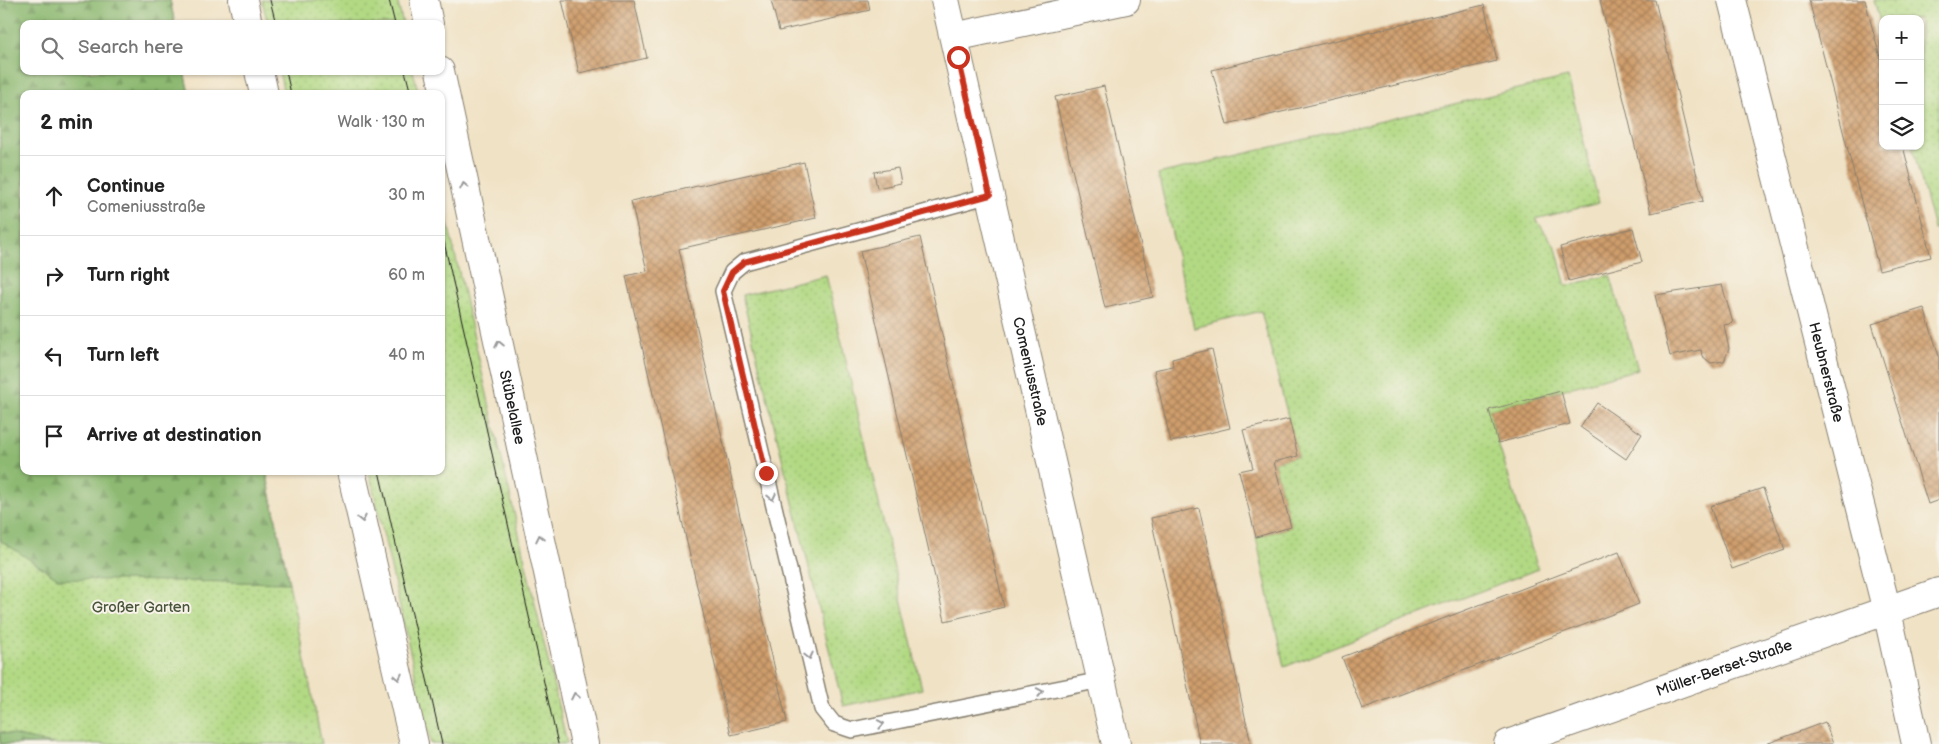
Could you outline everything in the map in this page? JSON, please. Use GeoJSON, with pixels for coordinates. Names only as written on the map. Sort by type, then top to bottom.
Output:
{"type":"FeatureCollection","features":[{"type":"Feature","properties":{"kind":"street"},"geometry":{"type":"LineString","coordinates":[[243,0],[247,20]]}},
{"type":"Feature","properties":{"kind":"street"},"geometry":{"type":"LineString","coordinates":[[424,0],[428,20]]}},
{"type":"Feature","properties":{"kind":"street","name":"Comeniusstraße"},"geometry":{"type":"LineString","coordinates":[[945,0],[1116,744]]}},
{"type":"Feature","properties":{"kind":"street"},"geometry":{"type":"LineString","coordinates":[[954,37],[1126,0]]}},
{"type":"Feature","properties":{"kind":"street","name":"Heubnerstraße"},"geometry":{"type":"LineString","coordinates":[[1732,0],[1887,611],[1916,744]]}},
{"type":"Feature","properties":{"kind":"street"},"geometry":{"type":"LineString","coordinates":[[260,75],[263,90]]}},
{"type":"Feature","properties":{"kind":"street","name":"Stübelallee"},"geometry":{"type":"LineString","coordinates":[[441,75],[444,90]]}},
{"type":"Feature","properties":{"kind":"street","name":"Stübelallee"},"geometry":{"type":"LineString","coordinates":[[445,94],[585,744]]}},
{"type":"Feature","properties":{"kind":"street"},"geometry":{"type":"LineString","coordinates":[[352,475],[414,744]]}},
{"type":"Feature","properties":{"kind":"street","name":"Müller-Berset-Straße"},"geometry":{"type":"LineString","coordinates":[[1508,744],[1939,592]]}},
{"type":"Feature","properties":{"kind":"lane"},"geometry":{"type":"LineString","coordinates":[[990,195],[744,262],[732,272],[723,291],[822,709],[834,724],[852,730],[1101,680]]}},
{"type":"Feature","properties":{"kind":"green space","name":"Großer Garten"},"geometry":{"type":"Polygon","coordinates":[[[0,0],[170,0],[174,20],[20,20],[20,75],[185,75],[188,90],[20,90],[20,475],[267,475],[322,744],[0,744],[0,0]]]}},
{"type":"Feature","properties":{"kind":"green space"},"geometry":{"type":"Polygon","coordinates":[[[0,0],[170,0],[174,20],[20,20],[20,75],[185,75],[188,90],[20,90],[20,475],[267,475],[289,583],[59,579],[0,540],[0,0]]]}},
{"type":"Feature","properties":{"kind":"green space"},"geometry":{"type":"Polygon","coordinates":[[[262,0],[397,0],[402,20],[267,20],[262,0]]]}},
{"type":"Feature","properties":{"kind":"green space"},"geometry":{"type":"Polygon","coordinates":[[[1874,0],[1939,0],[1939,228],[1934,229],[1913,150],[1924,150],[1924,15],[1879,15],[1879,18],[1874,0]]]}},
{"type":"Feature","properties":{"kind":"green space"},"geometry":{"type":"Polygon","coordinates":[[[280,75],[414,75],[418,90],[283,90],[280,75]]]}},
{"type":"Feature","properties":{"kind":"green space"},"geometry":{"type":"Polygon","coordinates":[[[1568,77],[1599,203],[1536,219],[1556,248],[1566,286],[1610,275],[1638,369],[1489,410],[1538,569],[1284,667],[1256,537],[1291,527],[1274,462],[1298,456],[1261,311],[1194,328],[1158,174],[1568,77]]]}},
{"type":"Feature","properties":{"kind":"green space"},"geometry":{"type":"Polygon","coordinates":[[[445,210],[567,744],[431,744],[370,475],[445,475],[445,210]]]}},
{"type":"Feature","properties":{"kind":"green space"},"geometry":{"type":"Polygon","coordinates":[[[826,275],[922,689],[843,706],[742,295],[826,275]]]}},
{"type":"Feature","properties":{"kind":"green space"},"geometry":{"type":"Polygon","coordinates":[[[0,732],[53,744],[0,744],[0,732]]]}},
{"type":"Feature","properties":{"kind":"building"},"geometry":{"type":"Polygon","coordinates":[[[562,0],[634,0],[647,58],[579,73],[562,0]]]}},
{"type":"Feature","properties":{"kind":"building"},"geometry":{"type":"Polygon","coordinates":[[[771,0],[868,0],[870,10],[779,31],[771,0]]]}},
{"type":"Feature","properties":{"kind":"building"},"geometry":{"type":"Polygon","coordinates":[[[1600,0],[1655,0],[1703,201],[1651,213],[1600,0]]]}},
{"type":"Feature","properties":{"kind":"building"},"geometry":{"type":"Polygon","coordinates":[[[1809,0],[1865,0],[1879,54],[1879,150],[1904,150],[1931,257],[1879,270],[1809,0]]]}},
{"type":"Feature","properties":{"kind":"building"},"geometry":{"type":"Polygon","coordinates":[[[1484,5],[1497,61],[1227,125],[1212,70],[1484,5]]]}},
{"type":"Feature","properties":{"kind":"building"},"geometry":{"type":"Polygon","coordinates":[[[1104,86],[1153,297],[1105,308],[1055,97],[1104,86]]]}},
{"type":"Feature","properties":{"kind":"building"},"geometry":{"type":"Polygon","coordinates":[[[804,162],[816,218],[679,249],[787,722],[731,735],[626,276],[647,271],[631,201],[804,162]]]}},
{"type":"Feature","properties":{"kind":"building"},"geometry":{"type":"Polygon","coordinates":[[[898,168],[901,183],[877,188],[874,172],[898,168]]]}},
{"type":"Feature","properties":{"kind":"building"},"geometry":{"type":"Polygon","coordinates":[[[1633,228],[1642,262],[1569,281],[1560,247],[1633,228]]]}},
{"type":"Feature","properties":{"kind":"building"},"geometry":{"type":"Polygon","coordinates":[[[920,237],[1004,607],[945,621],[860,251],[920,237]]]}},
{"type":"Feature","properties":{"kind":"building"},"geometry":{"type":"Polygon","coordinates":[[[1722,285],[1733,323],[1724,325],[1729,349],[1724,361],[1711,363],[1702,356],[1701,350],[1670,356],[1655,295],[1722,285]]]}},
{"type":"Feature","properties":{"kind":"building"},"geometry":{"type":"Polygon","coordinates":[[[1924,308],[1939,356],[1939,500],[1928,504],[1872,324],[1924,308]]]}},
{"type":"Feature","properties":{"kind":"building"},"geometry":{"type":"Polygon","coordinates":[[[1212,349],[1230,428],[1171,442],[1154,370],[1173,366],[1172,359],[1212,349]]]}},
{"type":"Feature","properties":{"kind":"building"},"geometry":{"type":"Polygon","coordinates":[[[1561,391],[1570,424],[1498,443],[1489,410],[1561,391]]]}},
{"type":"Feature","properties":{"kind":"building"},"geometry":{"type":"Polygon","coordinates":[[[1597,403],[1642,434],[1626,459],[1580,427],[1597,403]]]}},
{"type":"Feature","properties":{"kind":"building"},"geometry":{"type":"Polygon","coordinates":[[[1289,419],[1298,456],[1274,462],[1291,527],[1256,537],[1239,471],[1253,468],[1243,430],[1289,419]]]}},
{"type":"Feature","properties":{"kind":"building"},"geometry":{"type":"Polygon","coordinates":[[[1763,488],[1785,550],[1732,569],[1710,506],[1763,488]]]}},
{"type":"Feature","properties":{"kind":"building"},"geometry":{"type":"Polygon","coordinates":[[[1199,508],[1251,744],[1200,744],[1151,518],[1199,508]]]}},
{"type":"Feature","properties":{"kind":"building"},"geometry":{"type":"Polygon","coordinates":[[[1619,552],[1639,604],[1362,709],[1342,657],[1619,552]]]}},
{"type":"Feature","properties":{"kind":"building"},"geometry":{"type":"Polygon","coordinates":[[[1825,722],[1833,744],[1766,744],[1825,722]]]}},
{"type":"Feature","properties":{"kind":"tram line"},"geometry":{"type":"LineString","coordinates":[[270,0],[275,20]]}},
{"type":"Feature","properties":{"kind":"tram line"},"geometry":{"type":"LineString","coordinates":[[389,0],[394,20]]}},
{"type":"Feature","properties":{"kind":"tram line"},"geometry":{"type":"LineString","coordinates":[[287,75],[290,90]]}},
{"type":"Feature","properties":{"kind":"tram line"},"geometry":{"type":"LineString","coordinates":[[406,75],[410,90]]}},
{"type":"Feature","properties":{"kind":"tram line"},"geometry":{"type":"LineString","coordinates":[[445,247],[558,744]]}},
{"type":"Feature","properties":{"kind":"tram line"},"geometry":{"type":"LineString","coordinates":[[380,475],[442,744]]}},
{"type":"Feature","properties":{"kind":"route"},"geometry":{"type":"LineString","coordinates":[[766,473],[723,291],[732,272],[744,262],[990,195],[958,57]]}}]}
